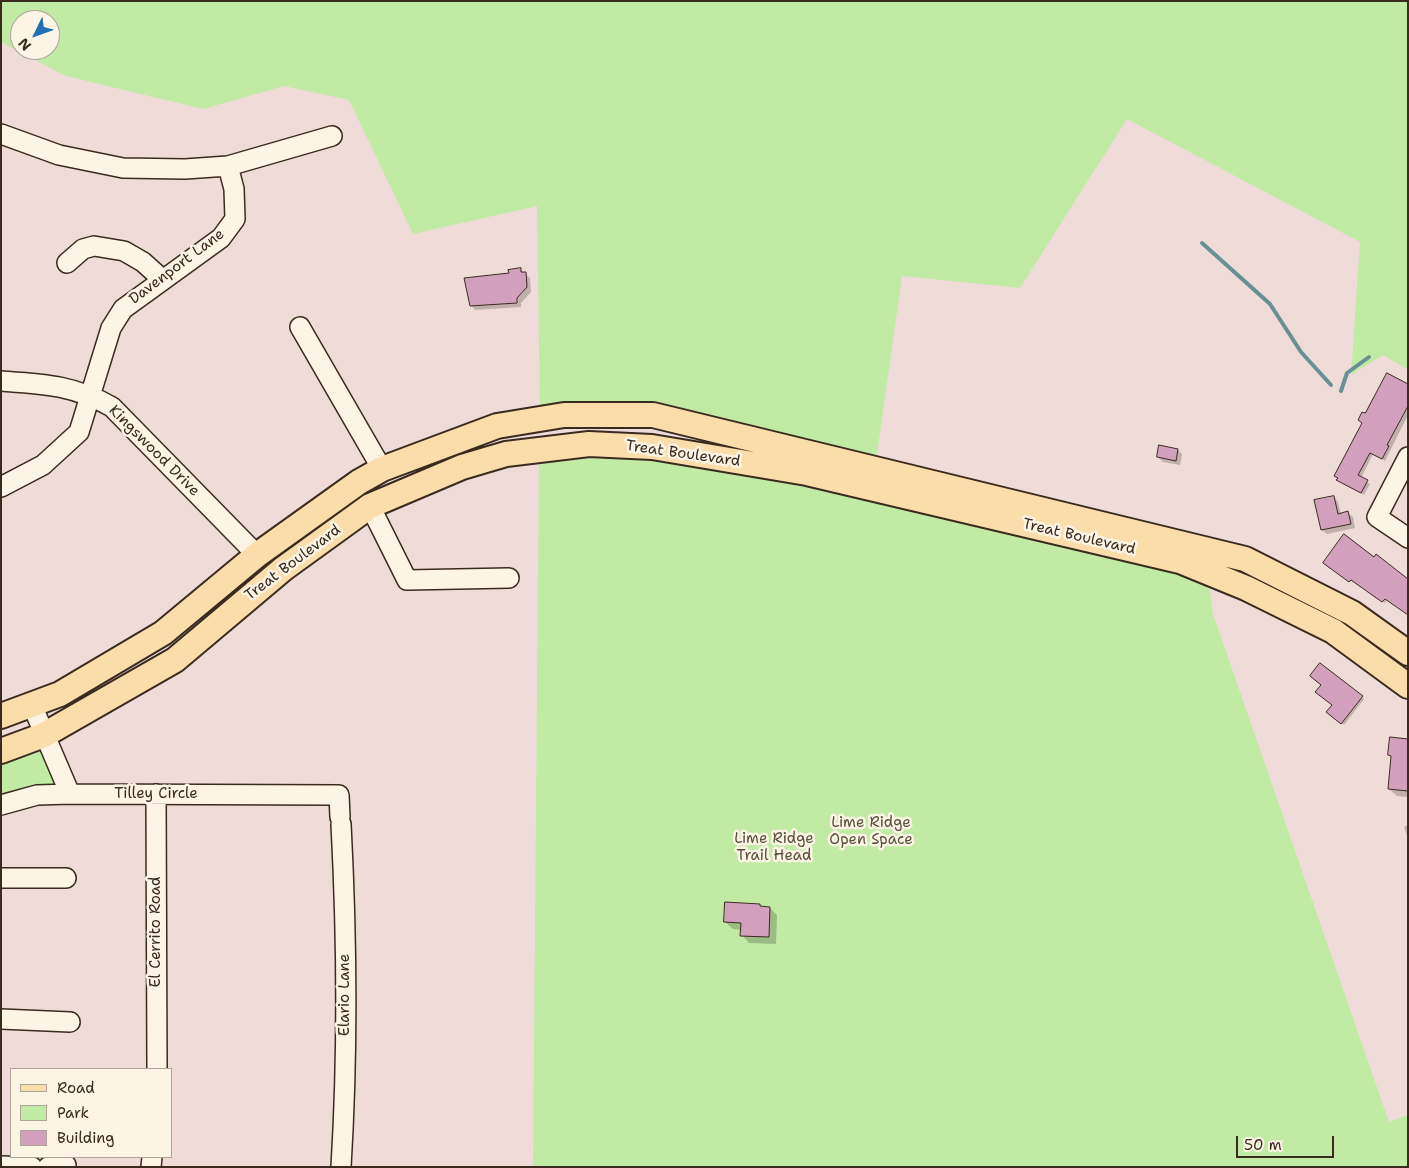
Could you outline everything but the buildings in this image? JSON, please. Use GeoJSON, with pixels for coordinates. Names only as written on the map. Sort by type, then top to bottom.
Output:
{"type":"FeatureCollection","features":[{"type":"Feature","properties":{"kind":"main road","name":"Treat Boulevard"},"geometry":{"type":"LineString","coordinates":[[1,716],[60,694],[163,633],[257,555],[358,482],[382,469],[496,426],[564,415],[653,415],[1245,558],[1352,613],[1408,653]]}},
{"type":"Feature","properties":{"kind":"main road","name":"Treat Boulevard"},"geometry":{"type":"LineString","coordinates":[[1,751],[44,735],[175,660],[283,569],[367,508],[462,467],[506,454],[590,444],[652,447],[807,473],[1180,561],[1246,588],[1333,631],[1408,686]]}},
{"type":"Feature","properties":{"kind":"main road"},"geometry":{"type":"LineString","coordinates":[[195,643],[208,617],[250,582],[258,563],[257,555],[268,559],[278,554],[324,520],[367,508]]}},
{"type":"Feature","properties":{"kind":"street"},"geometry":{"type":"LineString","coordinates":[[1,134],[59,155],[123,168],[228,166],[332,136]]}},
{"type":"Feature","properties":{"kind":"street","name":"Davenport Lane"},"geometry":{"type":"LineString","coordinates":[[1,487],[42,465],[79,432],[92,395],[111,328],[123,308],[221,238],[236,220],[234,189],[228,166]]}},
{"type":"Feature","properties":{"kind":"street"},"geometry":{"type":"LineString","coordinates":[[67,263],[83,249],[94,246],[124,251],[143,262],[163,280]]}},
{"type":"Feature","properties":{"kind":"street"},"geometry":{"type":"LineString","coordinates":[[300,327],[382,469]]}},
{"type":"Feature","properties":{"kind":"street","name":"Kingswood Drive"},"geometry":{"type":"LineString","coordinates":[[1,381],[52,384],[92,395],[112,407],[126,419],[257,555]]}},
{"type":"Feature","properties":{"kind":"street"},"geometry":{"type":"LineString","coordinates":[[1408,457],[1377,517],[1408,538]]}},
{"type":"Feature","properties":{"kind":"street"},"geometry":{"type":"LineString","coordinates":[[367,508],[407,580],[509,578]]}},
{"type":"Feature","properties":{"kind":"street"},"geometry":{"type":"LineString","coordinates":[[32,705],[70,794]]}},
{"type":"Feature","properties":{"kind":"street","name":"Tilley Circle"},"geometry":{"type":"LineString","coordinates":[[1,805],[37,795],[70,794],[339,795]]}},
{"type":"Feature","properties":{"kind":"street","name":"El Cerrito Road"},"geometry":{"type":"LineString","coordinates":[[156,794],[156,1068]]}},
{"type":"Feature","properties":{"kind":"street","name":"Elario Lane"},"geometry":{"type":"LineString","coordinates":[[339,795],[345,908],[344,1111],[341,1167]]}},
{"type":"Feature","properties":{"kind":"street"},"geometry":{"type":"LineString","coordinates":[[1,878],[66,878]]}},
{"type":"Feature","properties":{"kind":"street"},"geometry":{"type":"LineString","coordinates":[[1,1018],[70,1022]]}},
{"type":"Feature","properties":{"kind":"street"},"geometry":{"type":"LineString","coordinates":[[1,1166],[32,1167]]}},
{"type":"Feature","properties":{"kind":"green space"},"geometry":{"type":"Polygon","coordinates":[[[1,1],[1408,1],[1408,370],[1383,355],[1351,375],[1360,242],[1127,119],[1020,288],[902,276],[875,469],[653,415],[540,419],[537,206],[413,234],[349,100],[284,86],[203,109],[66,76],[35,60],[60,60],[60,10],[10,10],[10,47],[1,42],[1,1]]]}},
{"type":"Feature","properties":{"kind":"green space","name":"Lime Ridge Open Space"},"geometry":{"type":"Polygon","coordinates":[[[652,447],[1207,572],[1213,614],[1389,1122],[1408,1115],[1408,1167],[533,1167],[539,450],[652,447]]]}},
{"type":"Feature","properties":{"kind":"green space"},"geometry":{"type":"Polygon","coordinates":[[[44,735],[70,794],[1,805],[1,751],[44,735]]]}},
{"type":"Feature","properties":{"kind":"waterway"},"geometry":{"type":"LineString","coordinates":[[1202,243],[1270,304],[1301,352],[1331,385]]}},
{"type":"Feature","properties":{"kind":"waterway"},"geometry":{"type":"LineString","coordinates":[[1341,391],[1347,373],[1369,357]]}},
{"type":"Feature","properties":{"kind":"park label","name":"Lime Ridge Trail Head"},"geometry":{"type":"Point","coordinates":[774,848]}}]}
